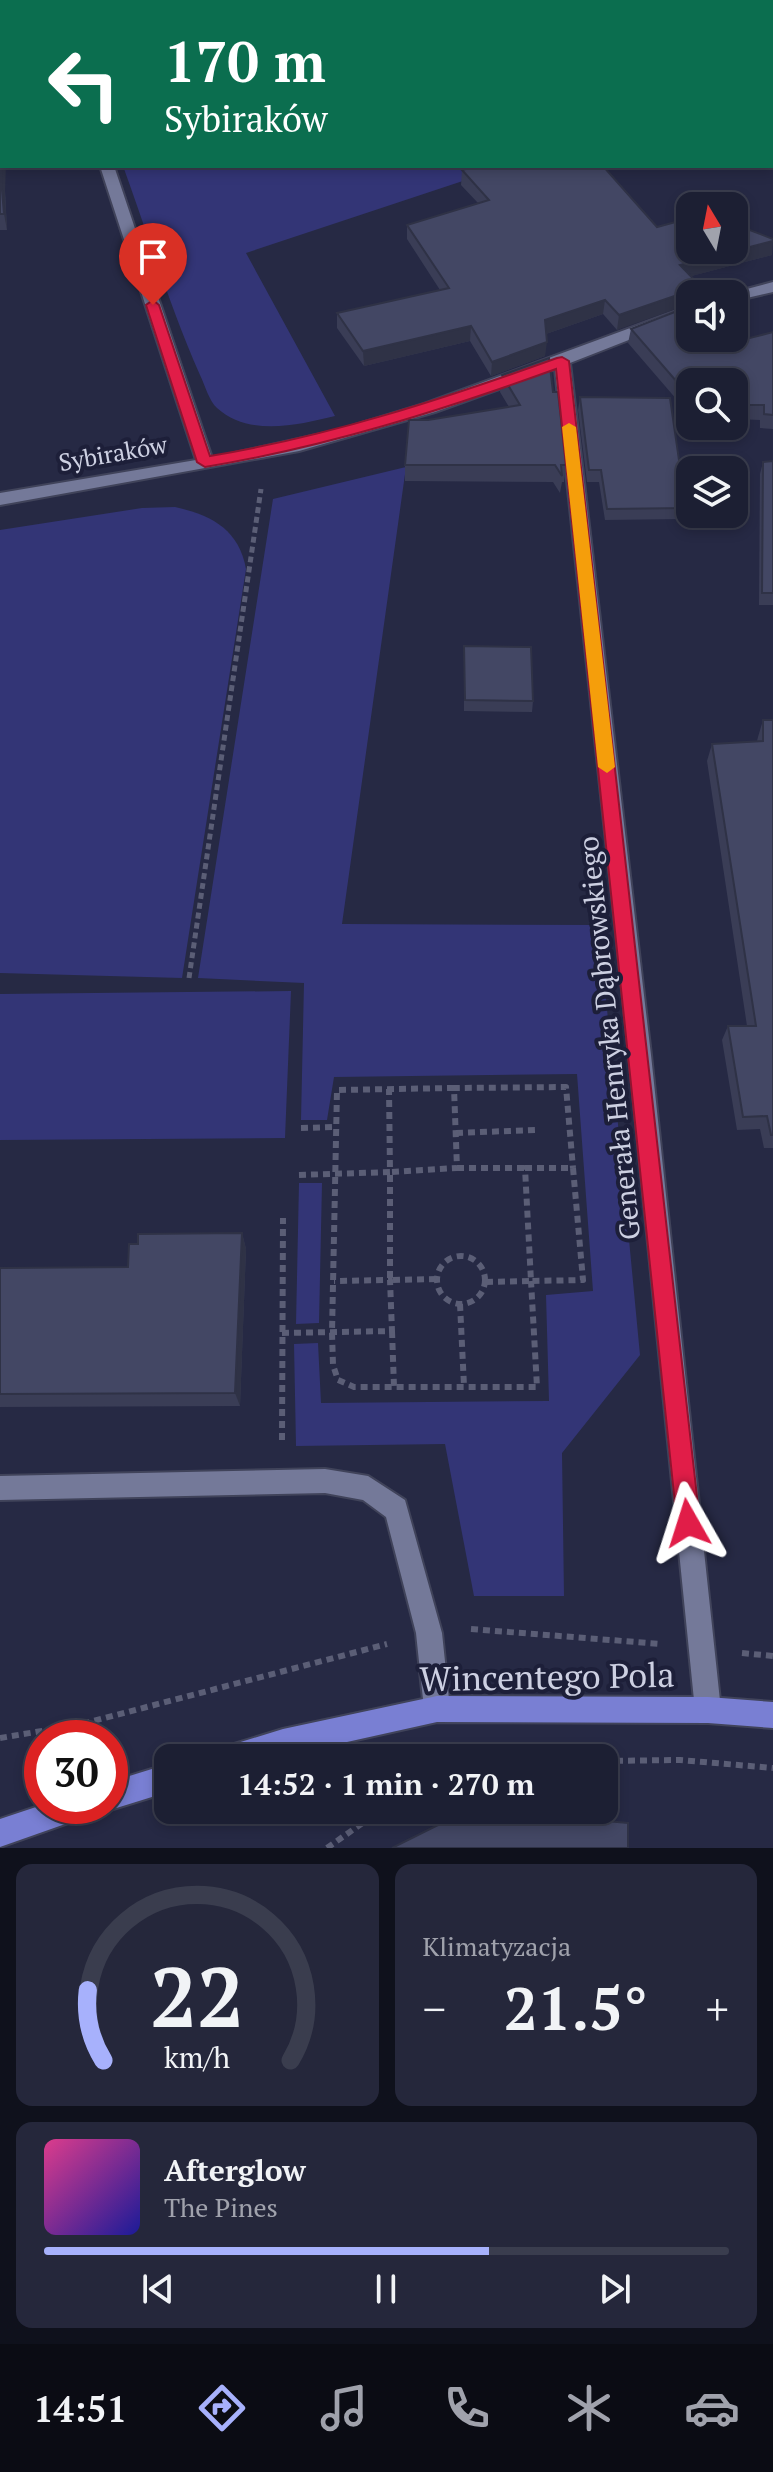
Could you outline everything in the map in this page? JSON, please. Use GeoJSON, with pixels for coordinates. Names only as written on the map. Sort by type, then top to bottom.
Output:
{"type":"FeatureCollection","features":[{"type":"Feature","properties":{"kind":"main road","name":"Wincentego Pola"},"geometry":{"type":"LineString","coordinates":[[276,1744],[437,1709],[708,1710],[773,1715]]}},
{"type":"Feature","properties":{"kind":"main road"},"geometry":{"type":"LineString","coordinates":[[128,1790],[154,1782]]}},
{"type":"Feature","properties":{"kind":"main road"},"geometry":{"type":"LineString","coordinates":[[0,1833],[26,1824]]}},
{"type":"Feature","properties":{"kind":"street"},"geometry":{"type":"LineString","coordinates":[[108,168],[205,462]]}},
{"type":"Feature","properties":{"kind":"street"},"geometry":{"type":"LineString","coordinates":[[748,293],[773,287]]}},
{"type":"Feature","properties":{"kind":"street","name":"Sybiraków"},"geometry":{"type":"LineString","coordinates":[[0,499],[265,452],[341,435],[440,405],[676,316]]}},
{"type":"Feature","properties":{"kind":"street","name":"Generała Henryka Dąbrowskiego"},"geometry":{"type":"LineString","coordinates":[[562,361],[640,1055],[708,1710]]}},
{"type":"Feature","properties":{"kind":"street"},"geometry":{"type":"LineString","coordinates":[[0,1488],[281,1481],[325,1481],[368,1488],[396,1509],[429,1633],[437,1709]]}},
{"type":"Feature","properties":{"kind":"path"},"geometry":{"type":"LineString","coordinates":[[189,978],[265,452]]}},
{"type":"Feature","properties":{"kind":"path"},"geometry":{"type":"LineString","coordinates":[[486,1282],[531,1281],[583,1280],[566,1087],[337,1090],[333,1365],[338,1380],[354,1387],[537,1387],[531,1281],[525,1168]]}},
{"type":"Feature","properties":{"kind":"path"},"geometry":{"type":"LineString","coordinates":[[454,1088],[457,1168]]}},
{"type":"Feature","properties":{"kind":"path"},"geometry":{"type":"LineString","coordinates":[[389,1089],[394,1387]]}},
{"type":"Feature","properties":{"kind":"path"},"geometry":{"type":"LineString","coordinates":[[301,1128],[336,1127]]}},
{"type":"Feature","properties":{"kind":"path"},"geometry":{"type":"LineString","coordinates":[[456,1133],[535,1130]]}},
{"type":"Feature","properties":{"kind":"path"},"geometry":{"type":"LineString","coordinates":[[299,1175],[457,1168],[573,1168]]}},
{"type":"Feature","properties":{"kind":"path"},"geometry":{"type":"LineString","coordinates":[[281,1481],[283,1218]]}},
{"type":"Feature","properties":{"kind":"path"},"geometry":{"type":"LineString","coordinates":[[462,1256],[477,1261],[486,1282],[480,1296],[467,1304],[460,1304],[445,1299],[436,1279],[447,1260],[462,1256]]}},
{"type":"Feature","properties":{"kind":"path"},"geometry":{"type":"LineString","coordinates":[[334,1281],[436,1279]]}},
{"type":"Feature","properties":{"kind":"path"},"geometry":{"type":"LineString","coordinates":[[460,1304],[464,1386]]}},
{"type":"Feature","properties":{"kind":"path"},"geometry":{"type":"LineString","coordinates":[[282,1333],[392,1331]]}},
{"type":"Feature","properties":{"kind":"path"},"geometry":{"type":"LineString","coordinates":[[466,1628],[593,1636],[773,1656]]}},
{"type":"Feature","properties":{"kind":"path"},"geometry":{"type":"LineString","coordinates":[[0,1738],[78,1725],[429,1633]]}},
{"type":"Feature","properties":{"kind":"path"},"geometry":{"type":"LineString","coordinates":[[618,1761],[680,1760],[773,1768]]}},
{"type":"Feature","properties":{"kind":"path"},"geometry":{"type":"LineString","coordinates":[[327,1848],[361,1824]]}},
{"type":"Feature","properties":{"kind":"shaded area"},"geometry":{"type":"Polygon","coordinates":[[[124,168],[502,168],[246,253],[335,416],[274,426],[244,423],[230,417],[212,401],[179,323],[124,168]]]}},
{"type":"Feature","properties":{"kind":"shaded area"},"geometry":{"type":"Polygon","coordinates":[[[406,467],[342,924],[599,925],[640,1355],[562,1453],[564,1596],[474,1596],[445,1444],[296,1446],[294,1344],[318,1343],[321,1403],[549,1401],[546,1295],[593,1291],[577,1074],[334,1077],[327,1120],[301,1120],[304,983],[198,978],[273,499],[406,467]]]}},
{"type":"Feature","properties":{"kind":"shaded area"},"geometry":{"type":"Polygon","coordinates":[[[175,507],[222,526],[237,544],[246,569],[182,978],[0,973],[0,530],[142,508],[175,507]]]}},
{"type":"Feature","properties":{"kind":"shaded area"},"geometry":{"type":"Polygon","coordinates":[[[291,991],[285,1138],[0,1140],[0,994],[291,991]]]}},
{"type":"Feature","properties":{"kind":"shaded area"},"geometry":{"type":"Polygon","coordinates":[[[299,1183],[322,1183],[319,1323],[296,1324],[299,1183]]]}},
{"type":"Feature","properties":{"kind":"building"},"geometry":{"type":"Polygon","coordinates":[[[0,168],[1,168],[4,214],[0,214],[0,168]]]}},
{"type":"Feature","properties":{"kind":"building"},"geometry":{"type":"Polygon","coordinates":[[[605,168],[657,227],[676,222],[676,264],[684,264],[680,265],[694,280],[676,280],[676,296],[619,315],[605,300],[545,320],[547,342],[492,362],[471,326],[363,351],[337,313],[449,288],[407,225],[489,200],[462,170],[605,168]]]}},
{"type":"Feature","properties":{"kind":"building"},"geometry":{"type":"Polygon","coordinates":[[[748,229],[773,239],[748,247],[748,229]]]}},
{"type":"Feature","properties":{"kind":"building"},"geometry":{"type":"Polygon","coordinates":[[[676,311],[676,352],[748,352],[748,336],[750,338],[773,332],[773,415],[764,414],[764,405],[748,405],[748,368],[676,368],[676,381],[631,329],[676,311]]]}},
{"type":"Feature","properties":{"kind":"building"},"geometry":{"type":"Polygon","coordinates":[[[549,358],[553,392],[558,392],[566,465],[561,465],[562,476],[555,465],[405,465],[409,420],[428,420],[520,405],[502,375],[549,358]]]}},
{"type":"Feature","properties":{"kind":"building"},"geometry":{"type":"Polygon","coordinates":[[[580,397],[670,398],[678,456],[676,456],[676,508],[607,509],[601,470],[589,470],[580,397]]]}},
{"type":"Feature","properties":{"kind":"building"},"geometry":{"type":"Polygon","coordinates":[[[773,461],[773,593],[762,593],[763,462],[773,461]]]}},
{"type":"Feature","properties":{"kind":"building"},"geometry":{"type":"Polygon","coordinates":[[[464,646],[531,647],[533,701],[465,700],[464,646]]]}},
{"type":"Feature","properties":{"kind":"building"},"geometry":{"type":"Polygon","coordinates":[[[763,720],[773,720],[773,1135],[767,1116],[743,1117],[728,1026],[756,1026],[712,744],[763,741],[763,720]]]}},
{"type":"Feature","properties":{"kind":"building"},"geometry":{"type":"Polygon","coordinates":[[[242,1233],[235,1393],[0,1394],[0,1268],[128,1267],[129,1244],[138,1244],[138,1234],[242,1233]]]}},
{"type":"Feature","properties":{"kind":"building"},"geometry":{"type":"Polygon","coordinates":[[[628,1823],[628,1848],[392,1848],[440,1824],[628,1823]]]}},
{"type":"Feature","properties":{"kind":"slow traffic"},"geometry":{"type":"LineString","coordinates":[[569,427],[607,767]]}},
{"type":"Feature","properties":{"kind":"route"},"geometry":{"type":"LineString","coordinates":[[153,305],[205,462],[341,435],[440,405],[562,361],[640,1055],[688,1523]]}}]}
